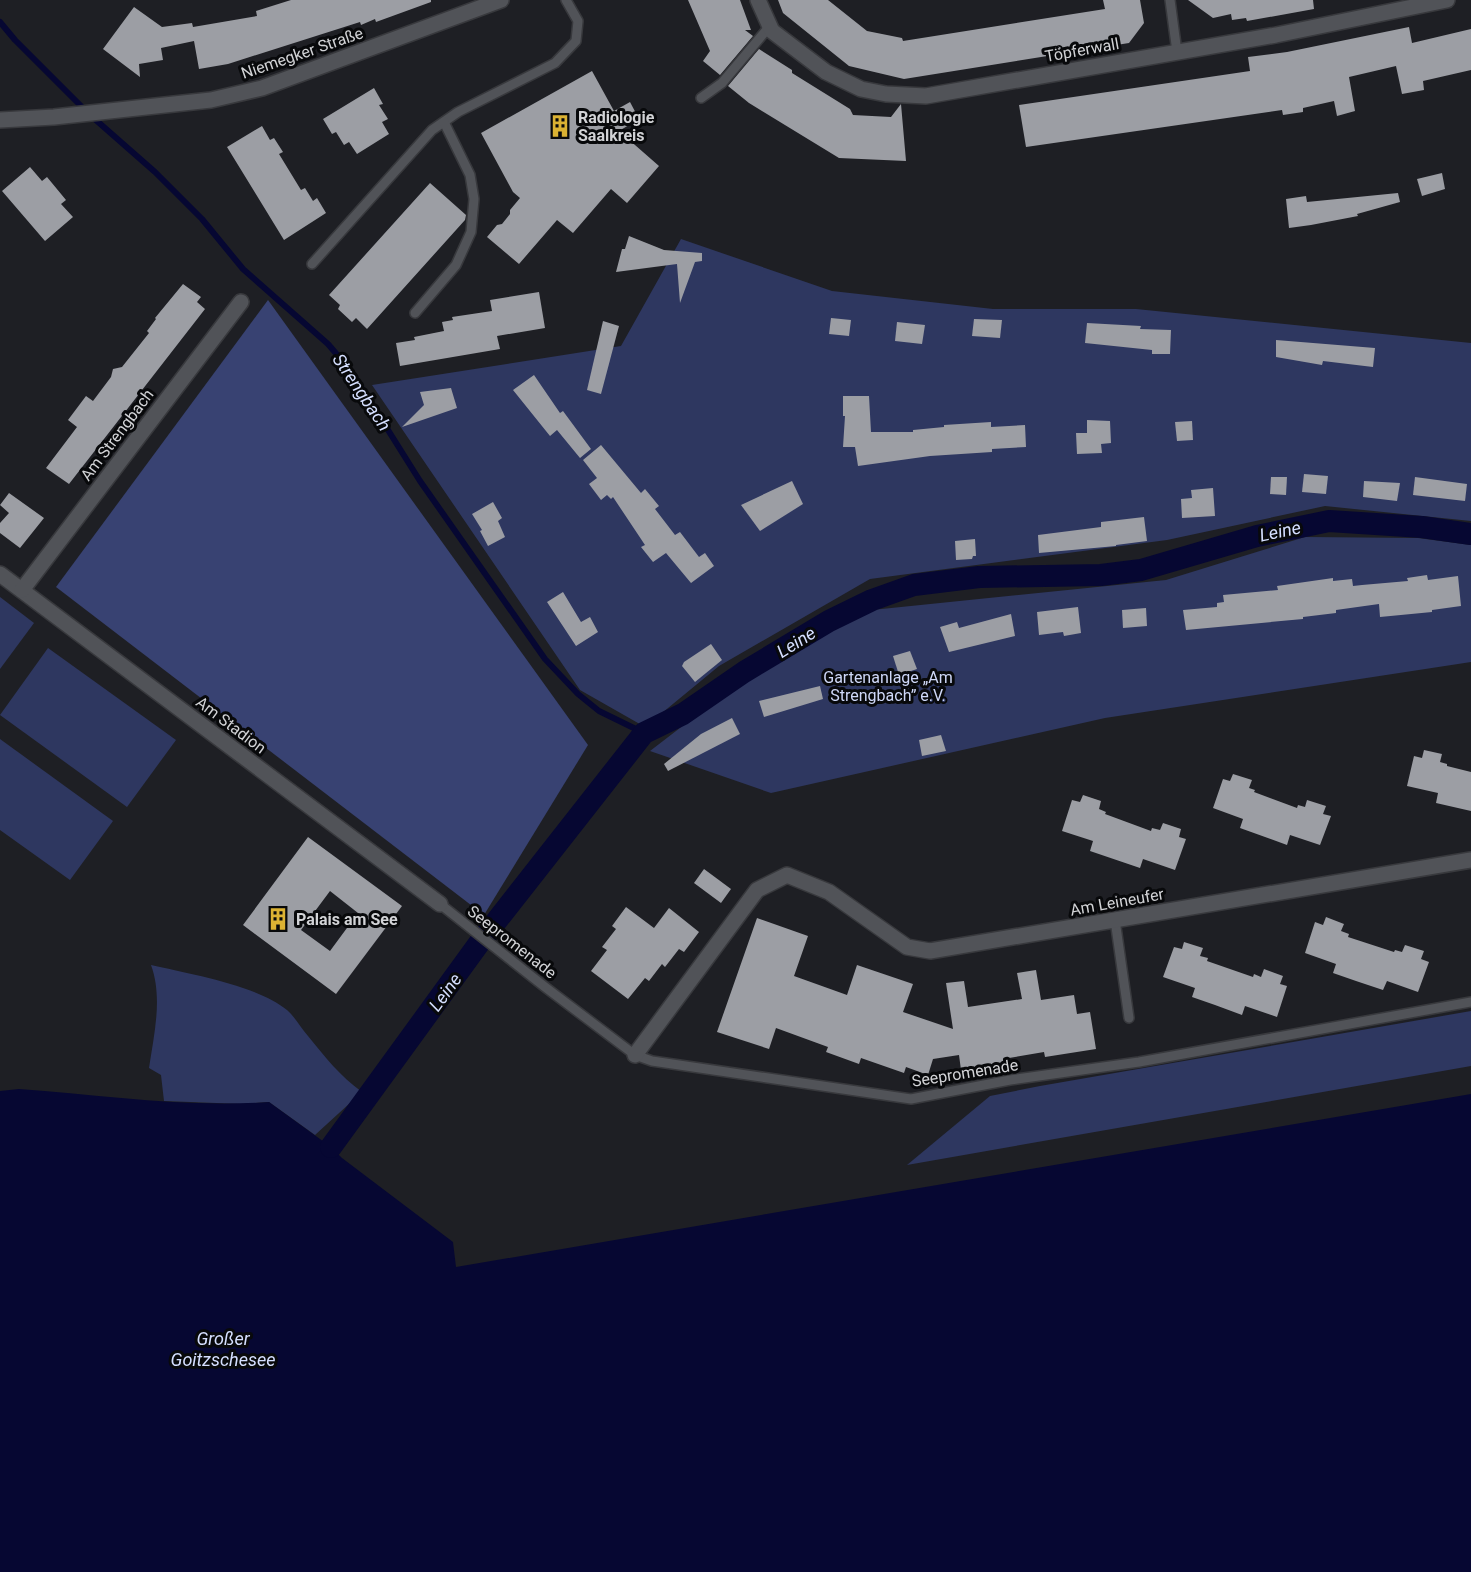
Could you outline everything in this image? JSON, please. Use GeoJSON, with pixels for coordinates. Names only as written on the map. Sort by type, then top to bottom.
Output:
{"type":"FeatureCollection","features":[{"type":"Feature","properties":{"kind":"street","name":"Niemegker Straße"},"geometry":{"type":"LineString","coordinates":[[0,120],[54,117],[211,100],[262,88],[501,0]]}},
{"type":"Feature","properties":{"kind":"street","name":"Töpferwall"},"geometry":{"type":"LineString","coordinates":[[758,0],[772,32],[826,72],[861,89],[886,94],[926,96],[1276,35],[1447,0]]}},
{"type":"Feature","properties":{"kind":"street","name":"Am Strengbach"},"geometry":{"type":"LineString","coordinates":[[22,590],[241,302]]}},
{"type":"Feature","properties":{"kind":"street","name":"Am Stadion"},"geometry":{"type":"LineString","coordinates":[[0,574],[440,904]]}},
{"type":"Feature","properties":{"kind":"street","name":"Am Leineufer"},"geometry":{"type":"LineString","coordinates":[[635,1055],[757,890],[787,875],[829,892],[907,946],[930,951],[1471,860]]}},
{"type":"Feature","properties":{"kind":"lane"},"geometry":{"type":"LineString","coordinates":[[312,264],[432,130],[458,112],[555,63],[576,41],[578,21],[566,0]]}},
{"type":"Feature","properties":{"kind":"lane"},"geometry":{"type":"LineString","coordinates":[[1170,0],[1177,52]]}},
{"type":"Feature","properties":{"kind":"lane"},"geometry":{"type":"LineString","coordinates":[[701,98],[722,82],[769,27]]}},
{"type":"Feature","properties":{"kind":"lane"},"geometry":{"type":"LineString","coordinates":[[415,313],[456,264],[471,232],[474,199],[470,175],[444,122]]}},
{"type":"Feature","properties":{"kind":"lane","name":"Seepromenade"},"geometry":{"type":"LineString","coordinates":[[440,904],[531,977],[635,1055],[652,1061],[911,1099],[1011,1080],[1139,1062],[1471,1002]]}},
{"type":"Feature","properties":{"kind":"lane"},"geometry":{"type":"LineString","coordinates":[[1115,921],[1129,1018]]}},
{"type":"Feature","properties":{"kind":"green space"},"geometry":{"type":"Polygon","coordinates":[[[681,239],[832,291],[993,309],[1136,309],[1471,343],[1471,521],[1325,506],[1167,540],[870,579],[719,666],[645,727],[580,690],[372,385],[621,346],[681,239]]]}},
{"type":"Feature","properties":{"kind":"green space","name":"Gartenanlage „Am Strengbach” e.V."},"geometry":{"type":"Polygon","coordinates":[[[1305,537],[1418,538],[1471,545],[1471,662],[1105,718],[771,793],[650,751],[728,691],[862,611],[1166,580],[1305,537]]]}},
{"type":"Feature","properties":{"kind":"green space"},"geometry":{"type":"Polygon","coordinates":[[[0,597],[34,623],[0,669],[0,597]]]}},
{"type":"Feature","properties":{"kind":"green space"},"geometry":{"type":"Polygon","coordinates":[[[48,648],[176,740],[127,807],[0,715],[48,648]]]}},
{"type":"Feature","properties":{"kind":"green space"},"geometry":{"type":"Polygon","coordinates":[[[0,739],[113,821],[70,880],[0,830],[0,739]]]}},
{"type":"Feature","properties":{"kind":"green space"},"geometry":{"type":"Polygon","coordinates":[[[151,965],[241,987],[274,1001],[290,1013],[333,1066],[362,1092],[315,1135],[269,1102],[242,1104],[164,1101],[161,1075],[149,1068],[157,1003],[155,978],[151,965]]]}},
{"type":"Feature","properties":{"kind":"green space"},"geometry":{"type":"Polygon","coordinates":[[[1471,1011],[1471,1066],[907,1165],[990,1096],[1471,1011]]]}},
{"type":"Feature","properties":{"kind":"shaded area"},"geometry":{"type":"Polygon","coordinates":[[[268,300],[588,745],[484,915],[56,587],[268,300]]]}},
{"type":"Feature","properties":{"kind":"water","name":"Großer Goitzschesee"},"geometry":{"type":"Polygon","coordinates":[[[19,1089],[175,1102],[269,1102],[453,1242],[456,1267],[1471,1094],[1471,1572],[0,1572],[0,1091],[19,1089]]]}},
{"type":"Feature","properties":{"kind":"building"},"geometry":{"type":"Polygon","coordinates":[[[291,0],[431,0],[431,2],[376,22],[375,19],[361,25],[360,22],[228,64],[199,69],[194,41],[161,48],[163,60],[139,64],[140,77],[103,49],[134,7],[162,27],[192,23],[193,27],[257,16],[256,11],[291,0]]]}},
{"type":"Feature","properties":{"kind":"building"},"geometry":{"type":"Polygon","coordinates":[[[688,0],[740,0],[751,30],[745,30],[753,36],[720,75],[703,61],[710,51],[688,0]]]}},
{"type":"Feature","properties":{"kind":"building"},"geometry":{"type":"Polygon","coordinates":[[[778,0],[828,0],[867,31],[902,38],[903,41],[1105,9],[1103,0],[1140,0],[1144,23],[1129,43],[904,79],[849,66],[783,13],[778,0]]]}},
{"type":"Feature","properties":{"kind":"building"},"geometry":{"type":"Polygon","coordinates":[[[1188,0],[1313,0],[1314,9],[1247,21],[1246,18],[1232,20],[1231,14],[1213,18],[1188,0]]]}},
{"type":"Feature","properties":{"kind":"building"},"geometry":{"type":"Polygon","coordinates":[[[1409,27],[1412,43],[1471,29],[1471,70],[1423,81],[1424,90],[1402,94],[1396,66],[1349,77],[1355,111],[1337,116],[1334,101],[1303,108],[1303,112],[1283,115],[1282,110],[1026,147],[1019,105],[1250,71],[1248,57],[1287,52],[1409,27]]]}},
{"type":"Feature","properties":{"kind":"building"},"geometry":{"type":"Polygon","coordinates":[[[759,49],[792,70],[792,73],[850,109],[853,115],[891,117],[901,104],[906,161],[839,158],[749,103],[728,86],[759,49]]]}},
{"type":"Feature","properties":{"kind":"building"},"geometry":{"type":"Polygon","coordinates":[[[592,71],[614,111],[630,102],[639,119],[619,131],[659,166],[627,203],[611,189],[573,233],[557,220],[519,264],[487,237],[497,225],[502,224],[520,198],[513,192],[481,133],[592,71]]]}},
{"type":"Feature","properties":{"kind":"building"},"geometry":{"type":"Polygon","coordinates":[[[374,88],[383,104],[379,105],[388,119],[382,122],[389,134],[357,154],[349,142],[344,145],[336,132],[332,134],[323,119],[374,88]]]}},
{"type":"Feature","properties":{"kind":"building"},"geometry":{"type":"Polygon","coordinates":[[[262,126],[270,140],[274,138],[283,152],[279,154],[301,190],[305,188],[313,201],[317,198],[326,213],[284,240],[227,147],[262,126]]]}},
{"type":"Feature","properties":{"kind":"building"},"geometry":{"type":"Polygon","coordinates":[[[30,167],[42,181],[47,177],[66,200],[61,204],[73,217],[45,241],[2,191],[30,167]]]}},
{"type":"Feature","properties":{"kind":"building"},"geometry":{"type":"Polygon","coordinates":[[[1442,173],[1445,189],[1422,196],[1417,179],[1442,173]]]}},
{"type":"Feature","properties":{"kind":"building"},"geometry":{"type":"Polygon","coordinates":[[[430,183],[466,215],[465,220],[367,329],[356,318],[352,322],[338,309],[340,305],[329,295],[430,183]]]}},
{"type":"Feature","properties":{"kind":"building"},"geometry":{"type":"Polygon","coordinates":[[[1398,193],[1400,202],[1357,214],[1358,216],[1289,228],[1286,199],[1306,196],[1307,202],[1398,193]]]}},
{"type":"Feature","properties":{"kind":"building"},"geometry":{"type":"Polygon","coordinates":[[[629,236],[664,250],[702,253],[702,261],[695,262],[680,303],[677,264],[616,272],[622,249],[625,249],[629,236]]]}},
{"type":"Feature","properties":{"kind":"building"},"geometry":{"type":"Polygon","coordinates":[[[183,284],[201,297],[197,302],[205,309],[69,484],[46,468],[77,427],[68,420],[86,396],[93,401],[111,377],[113,369],[122,367],[149,333],[147,331],[155,318],[183,284]]]}},
{"type":"Feature","properties":{"kind":"building"},"geometry":{"type":"Polygon","coordinates":[[[539,292],[545,328],[497,336],[500,349],[400,366],[396,343],[444,331],[442,322],[453,320],[452,317],[492,311],[490,300],[539,292]]]}},
{"type":"Feature","properties":{"kind":"building"},"geometry":{"type":"Polygon","coordinates":[[[831,318],[851,320],[849,336],[829,334],[831,318]]]}},
{"type":"Feature","properties":{"kind":"building"},"geometry":{"type":"Polygon","coordinates":[[[974,319],[1002,320],[1000,338],[972,336],[974,319]]]}},
{"type":"Feature","properties":{"kind":"building"},"geometry":{"type":"Polygon","coordinates":[[[603,321],[619,326],[601,394],[587,390],[603,321]]]}},
{"type":"Feature","properties":{"kind":"building"},"geometry":{"type":"Polygon","coordinates":[[[897,322],[925,325],[922,344],[895,341],[897,322]]]}},
{"type":"Feature","properties":{"kind":"building"},"geometry":{"type":"Polygon","coordinates":[[[1087,323],[1171,330],[1170,354],[1152,354],[1152,350],[1085,343],[1087,323]]]}},
{"type":"Feature","properties":{"kind":"building"},"geometry":{"type":"Polygon","coordinates":[[[1276,340],[1375,348],[1373,367],[1323,361],[1322,365],[1276,357],[1276,340]]]}},
{"type":"Feature","properties":{"kind":"building"},"geometry":{"type":"Polygon","coordinates":[[[534,375],[560,413],[563,411],[591,449],[580,458],[557,430],[550,436],[513,390],[534,375]]]}},
{"type":"Feature","properties":{"kind":"building"},"geometry":{"type":"Polygon","coordinates":[[[451,388],[457,408],[402,427],[424,405],[420,392],[451,388]]]}},
{"type":"Feature","properties":{"kind":"building"},"geometry":{"type":"Polygon","coordinates":[[[843,396],[869,396],[871,432],[913,432],[913,430],[944,427],[944,425],[991,422],[991,427],[1025,425],[1026,447],[992,449],[992,452],[930,456],[858,466],[855,447],[843,447],[845,416],[843,416],[843,396]]]}},
{"type":"Feature","properties":{"kind":"building"},"geometry":{"type":"Polygon","coordinates":[[[1087,420],[1110,421],[1111,443],[1101,444],[1102,453],[1077,454],[1076,433],[1087,433],[1087,420]]]}},
{"type":"Feature","properties":{"kind":"building"},"geometry":{"type":"Polygon","coordinates":[[[1192,421],[1193,440],[1177,441],[1175,422],[1192,421]]]}},
{"type":"Feature","properties":{"kind":"building"},"geometry":{"type":"Polygon","coordinates":[[[601,445],[641,493],[645,489],[659,506],[655,509],[675,535],[680,532],[699,557],[705,553],[714,566],[691,583],[666,553],[653,562],[641,547],[645,545],[613,497],[611,499],[607,495],[601,500],[589,484],[597,478],[583,460],[601,445]]]}},
{"type":"Feature","properties":{"kind":"building"},"geometry":{"type":"Polygon","coordinates":[[[1304,474],[1328,476],[1326,494],[1302,492],[1304,474]]]}},
{"type":"Feature","properties":{"kind":"building"},"geometry":{"type":"Polygon","coordinates":[[[1271,477],[1287,477],[1286,495],[1270,494],[1271,477]]]}},
{"type":"Feature","properties":{"kind":"building"},"geometry":{"type":"Polygon","coordinates":[[[1415,477],[1467,484],[1465,501],[1413,495],[1415,477]]]}},
{"type":"Feature","properties":{"kind":"building"},"geometry":{"type":"Polygon","coordinates":[[[792,481],[803,504],[760,531],[741,505],[792,481]]]}},
{"type":"Feature","properties":{"kind":"building"},"geometry":{"type":"Polygon","coordinates":[[[1364,481],[1400,483],[1397,501],[1363,497],[1364,481]]]}},
{"type":"Feature","properties":{"kind":"building"},"geometry":{"type":"Polygon","coordinates":[[[1213,488],[1215,516],[1182,518],[1181,499],[1192,498],[1191,490],[1213,488]]]}},
{"type":"Feature","properties":{"kind":"building"},"geometry":{"type":"Polygon","coordinates":[[[9,493],[44,518],[20,548],[0,533],[0,523],[9,513],[0,505],[9,493]]]}},
{"type":"Feature","properties":{"kind":"building"},"geometry":{"type":"Polygon","coordinates":[[[493,502],[502,518],[498,521],[505,537],[488,546],[472,514],[493,502]]]}},
{"type":"Feature","properties":{"kind":"building"},"geometry":{"type":"Polygon","coordinates":[[[1144,517],[1147,541],[1039,553],[1038,535],[1101,527],[1101,522],[1144,517]]]}},
{"type":"Feature","properties":{"kind":"building"},"geometry":{"type":"Polygon","coordinates":[[[975,539],[976,556],[972,559],[956,560],[955,541],[975,539]]]}},
{"type":"Feature","properties":{"kind":"building"},"geometry":{"type":"Polygon","coordinates":[[[1427,575],[1428,580],[1458,576],[1461,606],[1432,610],[1432,612],[1380,617],[1379,604],[1336,610],[1336,613],[1303,617],[1303,619],[1186,630],[1183,610],[1217,607],[1217,603],[1224,602],[1223,595],[1278,590],[1277,586],[1333,578],[1333,581],[1352,579],[1353,586],[1408,581],[1407,578],[1427,575]]]}},
{"type":"Feature","properties":{"kind":"building"},"geometry":{"type":"Polygon","coordinates":[[[563,592],[581,622],[590,617],[598,632],[576,646],[547,602],[563,592]]]}},
{"type":"Feature","properties":{"kind":"building"},"geometry":{"type":"Polygon","coordinates":[[[1078,607],[1081,633],[1064,636],[1063,632],[1039,635],[1037,612],[1078,607]]]}},
{"type":"Feature","properties":{"kind":"building"},"geometry":{"type":"Polygon","coordinates":[[[1146,608],[1147,626],[1123,628],[1122,610],[1146,608]]]}},
{"type":"Feature","properties":{"kind":"building"},"geometry":{"type":"Polygon","coordinates":[[[1011,614],[1015,636],[949,652],[940,627],[957,622],[959,628],[1011,614]]]}},
{"type":"Feature","properties":{"kind":"building"},"geometry":{"type":"Polygon","coordinates":[[[711,644],[722,660],[695,682],[682,666],[684,662],[711,644]]]}},
{"type":"Feature","properties":{"kind":"building"},"geometry":{"type":"Polygon","coordinates":[[[910,651],[917,669],[899,675],[893,656],[910,651]]]}},
{"type":"Feature","properties":{"kind":"building"},"geometry":{"type":"Polygon","coordinates":[[[820,686],[823,699],[764,717],[759,701],[820,686]]]}},
{"type":"Feature","properties":{"kind":"building"},"geometry":{"type":"Polygon","coordinates":[[[732,718],[740,734],[668,771],[664,764],[701,734],[732,718]]]}},
{"type":"Feature","properties":{"kind":"building"},"geometry":{"type":"Polygon","coordinates":[[[941,735],[946,751],[922,756],[919,740],[941,735]]]}},
{"type":"Feature","properties":{"kind":"building"},"geometry":{"type":"Polygon","coordinates":[[[1424,750],[1442,754],[1440,762],[1447,766],[1471,772],[1471,811],[1436,803],[1438,793],[1407,786],[1414,756],[1422,758],[1424,750]]]}},
{"type":"Feature","properties":{"kind":"building"},"geometry":{"type":"Polygon","coordinates":[[[1233,774],[1252,780],[1249,788],[1255,790],[1254,792],[1297,808],[1298,805],[1305,807],[1307,800],[1326,806],[1323,814],[1331,816],[1320,845],[1290,835],[1287,845],[1240,828],[1243,819],[1213,808],[1223,779],[1230,781],[1233,774]]]}},
{"type":"Feature","properties":{"kind":"building"},"geometry":{"type":"Polygon","coordinates":[[[1083,795],[1101,801],[1099,809],[1106,812],[1105,814],[1151,831],[1152,828],[1160,830],[1163,823],[1181,829],[1179,837],[1186,839],[1175,870],[1143,859],[1140,868],[1090,851],[1093,841],[1062,831],[1072,800],[1080,802],[1083,795]]]}},
{"type":"Feature","properties":{"kind":"building","name":"Palais am See"},"geometry":{"type":"Polygon","coordinates":[[[308,837],[402,906],[336,994],[243,925],[308,837]],[[330,891],[301,930],[330,951],[358,913],[330,891]]]}},
{"type":"Feature","properties":{"kind":"building"},"geometry":{"type":"Polygon","coordinates":[[[704,869],[731,889],[721,903],[694,883],[704,869]]]}},
{"type":"Feature","properties":{"kind":"building"},"geometry":{"type":"Polygon","coordinates":[[[626,907],[654,928],[669,908],[699,932],[684,952],[679,949],[665,967],[662,964],[649,981],[645,978],[628,999],[591,971],[607,950],[602,947],[616,929],[612,926],[626,907]]]}},
{"type":"Feature","properties":{"kind":"building"},"geometry":{"type":"Polygon","coordinates":[[[1326,917],[1344,924],[1341,931],[1349,934],[1348,937],[1394,952],[1395,950],[1402,952],[1405,945],[1424,951],[1421,959],[1429,962],[1418,992],[1387,981],[1383,990],[1356,981],[1333,973],[1336,964],[1305,953],[1315,922],[1323,925],[1326,917]]]}},
{"type":"Feature","properties":{"kind":"building"},"geometry":{"type":"Polygon","coordinates":[[[757,918],[808,936],[794,976],[847,995],[857,965],[913,984],[903,1012],[953,1029],[946,983],[964,981],[968,1007],[1022,999],[1017,973],[1036,970],[1041,1000],[1074,995],[1077,1014],[1090,1012],[1096,1049],[1045,1057],[1044,1052],[1009,1058],[1009,1062],[961,1070],[959,1055],[933,1059],[928,1075],[906,1067],[904,1073],[861,1058],[859,1064],[826,1052],[828,1047],[776,1028],[769,1049],[717,1032],[757,918]]]}},
{"type":"Feature","properties":{"kind":"building"},"geometry":{"type":"Polygon","coordinates":[[[1184,942],[1203,948],[1200,956],[1208,958],[1207,961],[1253,977],[1254,974],[1261,977],[1264,969],[1283,976],[1280,984],[1287,986],[1277,1017],[1245,1006],[1242,1015],[1192,997],[1195,988],[1163,977],[1174,947],[1182,949],[1184,942]]]}},
{"type":"Feature","properties":{"kind":"waterway","name":"Strengbach"},"geometry":{"type":"LineString","coordinates":[[0,22],[89,114],[155,172],[202,219],[243,269],[328,344],[351,371],[420,481],[545,659],[578,694],[599,711],[644,733]]}},
{"type":"Feature","properties":{"kind":"waterway","name":"Leine"},"geometry":{"type":"LineString","coordinates":[[331,1147],[480,942],[644,733],[683,714],[744,672],[829,621],[872,600],[914,585],[979,577],[1101,575],[1141,570],[1257,536],[1329,521],[1422,527],[1471,534]]}},
{"type":"Feature","properties":{"kind":"place","name":"Radiologie Saalkreis"},"geometry":{"type":"Point","coordinates":[560,126]}},
{"type":"Feature","properties":{"kind":"place","name":"Palais am See"},"geometry":{"type":"Point","coordinates":[278,919]}}]}
